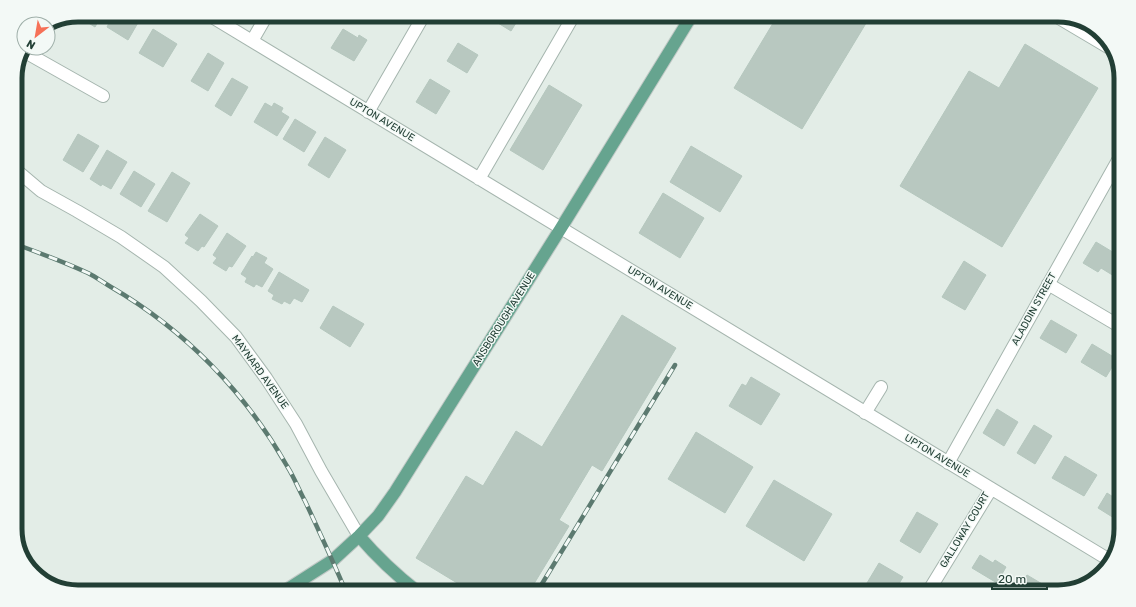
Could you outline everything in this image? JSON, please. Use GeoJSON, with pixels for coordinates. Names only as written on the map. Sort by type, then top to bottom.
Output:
{"type":"FeatureCollection","features":[{"type":"Feature","properties":{"kind":"main road","name":"ANSBOROUGH AVENUE"},"geometry":{"type":"LineString","coordinates":[[293,585],[332,560],[359,536],[378,516],[395,492],[561,228],[688,22]]}},
{"type":"Feature","properties":{"kind":"main road","name":"MAYNARD AVENUE"},"geometry":{"type":"LineString","coordinates":[[359,536],[387,567],[409,585]]}},
{"type":"Feature","properties":{"kind":"street","name":"UPTON AVENUE"},"geometry":{"type":"LineString","coordinates":[[221,22],[1106,558]]}},
{"type":"Feature","properties":{"kind":"street"},"geometry":{"type":"LineString","coordinates":[[252,41],[263,22]]}},
{"type":"Feature","properties":{"kind":"street"},"geometry":{"type":"LineString","coordinates":[[368,112],[420,22]]}},
{"type":"Feature","properties":{"kind":"street"},"geometry":{"type":"LineString","coordinates":[[479,179],[570,22]]}},
{"type":"Feature","properties":{"kind":"street"},"geometry":{"type":"LineString","coordinates":[[1067,23],[1102,44]]}},
{"type":"Feature","properties":{"kind":"street"},"geometry":{"type":"LineString","coordinates":[[32,56],[103,96]]}},
{"type":"Feature","properties":{"kind":"street","name":"ALADDIN STREET"},"geometry":{"type":"LineString","coordinates":[[948,463],[1114,167]]}},
{"type":"Feature","properties":{"kind":"street","name":"MAYNARD AVENUE"},"geometry":{"type":"LineString","coordinates":[[22,175],[41,191],[121,237],[164,267],[201,301],[236,337],[266,378],[296,424],[321,471],[359,536]]}},
{"type":"Feature","properties":{"kind":"street"},"geometry":{"type":"LineString","coordinates":[[1048,284],[1114,323]]}},
{"type":"Feature","properties":{"kind":"street"},"geometry":{"type":"LineString","coordinates":[[865,413],[880,387]]}},
{"type":"Feature","properties":{"kind":"street","name":"GALLOWAY COURT"},"geometry":{"type":"LineString","coordinates":[[932,585],[991,489]]}},
{"type":"Feature","properties":{"kind":"building"},"geometry":{"type":"Polygon","coordinates":[[[87,22],[98,22],[95,27],[87,22]]]}},
{"type":"Feature","properties":{"kind":"building"},"geometry":{"type":"Polygon","coordinates":[[[110,22],[138,22],[128,40],[107,27],[110,22]]]}},
{"type":"Feature","properties":{"kind":"building"},"geometry":{"type":"Polygon","coordinates":[[[496,22],[517,22],[511,31],[496,22]]]}},
{"type":"Feature","properties":{"kind":"building"},"geometry":{"type":"Polygon","coordinates":[[[774,22],[867,22],[802,129],[734,88],[774,22]]]}},
{"type":"Feature","properties":{"kind":"building"},"geometry":{"type":"Polygon","coordinates":[[[153,29],[177,44],[163,67],[139,53],[153,29]]]}},
{"type":"Feature","properties":{"kind":"building"},"geometry":{"type":"Polygon","coordinates":[[[343,29],[358,38],[359,35],[367,40],[354,61],[331,48],[343,29]]]}},
{"type":"Feature","properties":{"kind":"building"},"geometry":{"type":"Polygon","coordinates":[[[458,43],[478,55],[467,73],[447,61],[458,43]]]}},
{"type":"Feature","properties":{"kind":"building"},"geometry":{"type":"Polygon","coordinates":[[[1025,44],[1098,88],[1002,247],[900,186],[969,71],[999,88],[1025,44]]]}},
{"type":"Feature","properties":{"kind":"building"},"geometry":{"type":"Polygon","coordinates":[[[208,53],[224,63],[208,91],[191,81],[208,53]]]}},
{"type":"Feature","properties":{"kind":"building"},"geometry":{"type":"Polygon","coordinates":[[[232,78],[248,87],[231,116],[215,106],[232,78]]]}},
{"type":"Feature","properties":{"kind":"building"},"geometry":{"type":"Polygon","coordinates":[[[430,79],[450,91],[436,114],[416,102],[430,79]]]}},
{"type":"Feature","properties":{"kind":"building"},"geometry":{"type":"Polygon","coordinates":[[[549,85],[582,105],[543,170],[510,150],[549,85]]]}},
{"type":"Feature","properties":{"kind":"building"},"geometry":{"type":"Polygon","coordinates":[[[265,103],[272,107],[274,103],[283,108],[281,112],[289,117],[277,136],[254,122],[265,103]]]}},
{"type":"Feature","properties":{"kind":"building"},"geometry":{"type":"Polygon","coordinates":[[[295,119],[316,132],[304,152],[283,139],[295,119]]]}},
{"type":"Feature","properties":{"kind":"building"},"geometry":{"type":"Polygon","coordinates":[[[78,134],[99,146],[83,172],[63,160],[78,134]]]}},
{"type":"Feature","properties":{"kind":"building"},"geometry":{"type":"Polygon","coordinates":[[[325,137],[346,150],[329,178],[308,165],[325,137]]]}},
{"type":"Feature","properties":{"kind":"building"},"geometry":{"type":"Polygon","coordinates":[[[691,146],[742,176],[720,212],[670,182],[691,146]]]}},
{"type":"Feature","properties":{"kind":"building"},"geometry":{"type":"Polygon","coordinates":[[[107,150],[127,162],[111,189],[102,184],[101,186],[90,179],[107,150]]]}},
{"type":"Feature","properties":{"kind":"building"},"geometry":{"type":"Polygon","coordinates":[[[134,171],[155,184],[141,207],[120,194],[134,171]]]}},
{"type":"Feature","properties":{"kind":"building"},"geometry":{"type":"Polygon","coordinates":[[[172,172],[190,183],[167,222],[148,211],[172,172]]]}},
{"type":"Feature","properties":{"kind":"building"},"geometry":{"type":"Polygon","coordinates":[[[663,193],[704,218],[680,258],[639,233],[663,193]]]}},
{"type":"Feature","properties":{"kind":"building"},"geometry":{"type":"Polygon","coordinates":[[[200,214],[218,226],[204,247],[202,246],[198,251],[185,243],[189,238],[185,235],[200,214]]]}},
{"type":"Feature","properties":{"kind":"building"},"geometry":{"type":"Polygon","coordinates":[[[227,233],[246,246],[232,267],[229,266],[226,271],[213,263],[217,258],[213,255],[227,233]]]}},
{"type":"Feature","properties":{"kind":"building"},"geometry":{"type":"Polygon","coordinates":[[[1096,242],[1114,253],[1114,276],[1101,268],[1098,272],[1083,263],[1096,242]]]}},
{"type":"Feature","properties":{"kind":"building"},"geometry":{"type":"Polygon","coordinates":[[[256,252],[267,258],[264,263],[273,269],[262,287],[256,284],[254,287],[245,282],[247,278],[241,274],[256,252]]]}},
{"type":"Feature","properties":{"kind":"building"},"geometry":{"type":"Polygon","coordinates":[[[964,261],[986,275],[965,310],[942,297],[964,261]]]}},
{"type":"Feature","properties":{"kind":"building"},"geometry":{"type":"Polygon","coordinates":[[[279,272],[309,290],[302,302],[294,298],[290,304],[284,301],[282,304],[272,299],[274,295],[268,291],[279,272]]]}},
{"type":"Feature","properties":{"kind":"building"},"geometry":{"type":"Polygon","coordinates":[[[333,306],[364,324],[350,347],[320,328],[333,306]]]}},
{"type":"Feature","properties":{"kind":"building"},"geometry":{"type":"Polygon","coordinates":[[[622,315],[676,348],[602,471],[592,465],[559,520],[569,526],[533,585],[460,585],[416,558],[466,476],[483,486],[516,431],[542,447],[622,315]]]}},
{"type":"Feature","properties":{"kind":"building"},"geometry":{"type":"Polygon","coordinates":[[[1051,320],[1077,335],[1066,353],[1040,338],[1051,320]]]}},
{"type":"Feature","properties":{"kind":"building"},"geometry":{"type":"Polygon","coordinates":[[[1092,344],[1114,357],[1114,364],[1106,377],[1081,362],[1092,344]]]}},
{"type":"Feature","properties":{"kind":"building"},"geometry":{"type":"Polygon","coordinates":[[[751,377],[780,394],[761,425],[729,406],[742,384],[746,386],[751,377]]]}},
{"type":"Feature","properties":{"kind":"building"},"geometry":{"type":"Polygon","coordinates":[[[997,409],[1018,422],[1004,446],[983,433],[997,409]]]}},
{"type":"Feature","properties":{"kind":"building"},"geometry":{"type":"Polygon","coordinates":[[[1034,425],[1052,436],[1035,464],[1017,453],[1034,425]]]}},
{"type":"Feature","properties":{"kind":"building"},"geometry":{"type":"Polygon","coordinates":[[[696,432],[753,467],[725,513],[668,479],[696,432]]]}},
{"type":"Feature","properties":{"kind":"building"},"geometry":{"type":"Polygon","coordinates":[[[1065,456],[1097,475],[1084,496],[1052,478],[1065,456]]]}},
{"type":"Feature","properties":{"kind":"building"},"geometry":{"type":"Polygon","coordinates":[[[774,480],[832,514],[804,561],[746,526],[774,480]]]}},
{"type":"Feature","properties":{"kind":"building"},"geometry":{"type":"Polygon","coordinates":[[[1107,493],[1114,498],[1114,518],[1098,508],[1107,493]]]}},
{"type":"Feature","properties":{"kind":"building"},"geometry":{"type":"Polygon","coordinates":[[[917,512],[938,524],[920,553],[900,541],[917,512]]]}},
{"type":"Feature","properties":{"kind":"building"},"geometry":{"type":"Polygon","coordinates":[[[980,555],[993,563],[995,560],[1006,567],[997,583],[972,568],[980,555]]]}},
{"type":"Feature","properties":{"kind":"building"},"geometry":{"type":"Polygon","coordinates":[[[879,563],[903,577],[898,585],[866,585],[879,563]]]}},
{"type":"Feature","properties":{"kind":"building"},"geometry":{"type":"Polygon","coordinates":[[[1027,575],[1044,585],[1021,585],[1027,575]]]}},
{"type":"Feature","properties":{"kind":"railway"},"geometry":{"type":"LineString","coordinates":[[22,246],[70,265],[97,278],[138,304],[164,323],[211,365],[252,413],[290,470],[343,585]]}},
{"type":"Feature","properties":{"kind":"railway"},"geometry":{"type":"LineString","coordinates":[[541,585],[675,365]]}}]}
